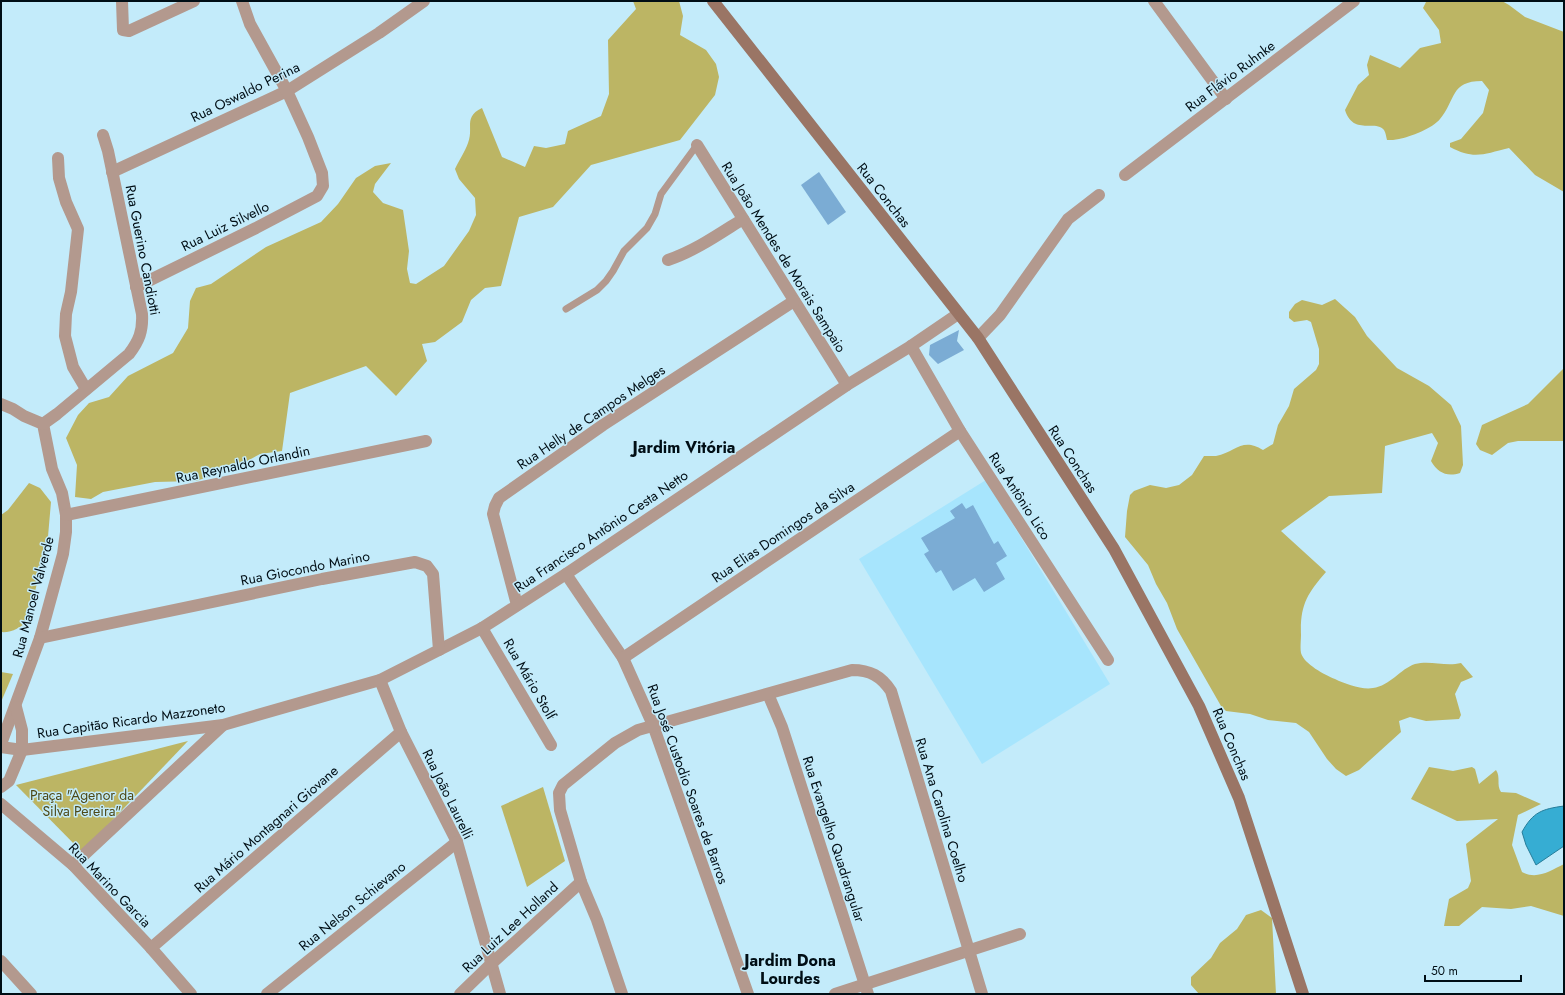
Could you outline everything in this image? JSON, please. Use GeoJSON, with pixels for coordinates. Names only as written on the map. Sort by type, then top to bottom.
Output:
{"type":"FeatureCollection","features":[{"type":"Feature","properties":{"kind":"main road","name":"Rua Conchas"},"geometry":{"type":"LineString","coordinates":[[712,1],[978,338],[1114,549],[1199,706],[1239,798],[1303,994]]}},
{"type":"Feature","properties":{"kind":"street"},"geometry":{"type":"LineString","coordinates":[[122,1],[122,30],[129,31],[194,1]]}},
{"type":"Feature","properties":{"kind":"street"},"geometry":{"type":"LineString","coordinates":[[242,1],[250,24],[287,91]]}},
{"type":"Feature","properties":{"kind":"street","name":"Rua Oswaldo Perina"},"geometry":{"type":"LineString","coordinates":[[112,172],[287,91],[379,33],[424,1]]}},
{"type":"Feature","properties":{"kind":"street"},"geometry":{"type":"LineString","coordinates":[[1154,1],[1226,99]]}},
{"type":"Feature","properties":{"kind":"street","name":"Rua Flávio Ruhnke"},"geometry":{"type":"LineString","coordinates":[[1125,175],[1354,1]]}},
{"type":"Feature","properties":{"kind":"street","name":"Rua Luiz Silvello"},"geometry":{"type":"LineString","coordinates":[[136,287],[317,196],[323,186],[322,173],[287,91]]}},
{"type":"Feature","properties":{"kind":"street","name":"Rua Guerino Candiotti"},"geometry":{"type":"LineString","coordinates":[[43,424],[129,354],[138,340],[143,324],[103,135]]}},
{"type":"Feature","properties":{"kind":"street","name":"Rua João Mendes de Morais Sampaio"},"geometry":{"type":"LineString","coordinates":[[697,145],[847,385]]}},
{"type":"Feature","properties":{"kind":"street"},"geometry":{"type":"LineString","coordinates":[[58,158],[59,178],[66,202],[78,229],[71,292],[66,314],[65,336],[73,366],[86,389]]}},
{"type":"Feature","properties":{"kind":"street"},"geometry":{"type":"LineString","coordinates":[[978,338],[1000,315],[1068,219],[1099,195]]}},
{"type":"Feature","properties":{"kind":"street"},"geometry":{"type":"LineString","coordinates":[[668,260],[709,241],[743,219]]}},
{"type":"Feature","properties":{"kind":"street","name":"Rua Helly de Campos Melges"},"geometry":{"type":"LineString","coordinates":[[517,605],[493,514],[499,498],[603,425],[794,301]]}},
{"type":"Feature","properties":{"kind":"street","name":"Rua Francisco Antônio Cesta Netto"},"geometry":{"type":"LineString","coordinates":[[439,650],[482,628],[566,574],[847,385],[911,346],[958,314]]}},
{"type":"Feature","properties":{"kind":"street","name":"Rua Antônio Lico"},"geometry":{"type":"LineString","coordinates":[[911,346],[960,431],[1108,660]]}},
{"type":"Feature","properties":{"kind":"street"},"geometry":{"type":"LineString","coordinates":[[1,404],[43,424]]}},
{"type":"Feature","properties":{"kind":"street","name":"Rua Manoel Valverde"},"geometry":{"type":"LineString","coordinates":[[1,746],[40,638],[63,554],[66,532],[66,515],[62,493],[52,469],[43,424]]}},
{"type":"Feature","properties":{"kind":"street","name":"Rua Elias Domingos da Silva"},"geometry":{"type":"LineString","coordinates":[[623,658],[960,431]]}},
{"type":"Feature","properties":{"kind":"street","name":"Rua Reynaldo Orlandin"},"geometry":{"type":"LineString","coordinates":[[66,515],[426,441]]}},
{"type":"Feature","properties":{"kind":"street","name":"Rua Giocondo Marino"},"geometry":{"type":"LineString","coordinates":[[40,638],[322,579],[415,562],[427,566],[433,574],[439,650]]}},
{"type":"Feature","properties":{"kind":"street","name":"Rua José Custodio Soares de Barros"},"geometry":{"type":"LineString","coordinates":[[566,574],[623,658],[653,725],[748,994]]}},
{"type":"Feature","properties":{"kind":"street","name":"Rua Mário Stolf"},"geometry":{"type":"LineString","coordinates":[[482,628],[551,745]]}},
{"type":"Feature","properties":{"kind":"street"},"geometry":{"type":"LineString","coordinates":[[380,680],[439,650]]}},
{"type":"Feature","properties":{"kind":"street","name":"Rua Ana Carolina Coelho"},"geometry":{"type":"LineString","coordinates":[[622,994],[597,920],[581,882],[560,810],[558,800],[559,793],[563,785],[575,774],[627,735],[653,725],[768,694],[841,672],[864,670],[875,674],[884,681],[891,691],[982,994]]}},
{"type":"Feature","properties":{"kind":"street","name":"Rua Capitão Ricardo Mazzoneto"},"geometry":{"type":"LineString","coordinates":[[1,746],[22,750],[223,725],[380,680]]}},
{"type":"Feature","properties":{"kind":"street","name":"Rua João Laurelli"},"geometry":{"type":"LineString","coordinates":[[380,680],[401,732],[457,842],[500,994]]}},
{"type":"Feature","properties":{"kind":"street","name":"Rua Evangelho Quadrangular"},"geometry":{"type":"LineString","coordinates":[[768,694],[782,727],[866,989]]}},
{"type":"Feature","properties":{"kind":"street"},"geometry":{"type":"LineString","coordinates":[[1,786],[9,781],[22,750],[22,730],[16,707]]}},
{"type":"Feature","properties":{"kind":"street"},"geometry":{"type":"LineString","coordinates":[[73,864],[223,725]]}},
{"type":"Feature","properties":{"kind":"street","name":"Rua Mário Montagnari Giovane"},"geometry":{"type":"LineString","coordinates":[[151,948],[401,732]]}},
{"type":"Feature","properties":{"kind":"street","name":"Rua Marino Garcia"},"geometry":{"type":"LineString","coordinates":[[1,804],[73,864],[151,948],[191,994]]}},
{"type":"Feature","properties":{"kind":"street","name":"Rua Nelson Schievano"},"geometry":{"type":"LineString","coordinates":[[267,994],[457,842]]}},
{"type":"Feature","properties":{"kind":"street","name":"Rua Luiz Lee Holland"},"geometry":{"type":"LineString","coordinates":[[460,994],[581,882]]}},
{"type":"Feature","properties":{"kind":"street"},"geometry":{"type":"LineString","coordinates":[[835,994],[866,989],[969,950],[1020,934]]}},
{"type":"Feature","properties":{"kind":"street"},"geometry":{"type":"LineString","coordinates":[[1,961],[31,994]]}},
{"type":"Feature","properties":{"kind":"lane"},"geometry":{"type":"LineString","coordinates":[[566,309],[597,290],[606,281],[624,250],[647,228],[655,214],[661,194],[697,145]]}},
{"type":"Feature","properties":{"kind":"shaded area"},"geometry":{"type":"Polygon","coordinates":[[[986,480],[1110,684],[982,764],[859,559],[986,480]]]}},
{"type":"Feature","properties":{"kind":"shaded area"},"geometry":{"type":"Polygon","coordinates":[[[1564,806],[1564,846],[1536,865],[1526,845],[1522,832],[1534,816],[1544,810],[1564,806]]]}},
{"type":"Feature","properties":{"kind":"green space"},"geometry":{"type":"Polygon","coordinates":[[[633,1],[679,1],[683,16],[680,35],[706,50],[716,64],[719,77],[715,95],[680,140],[591,165],[553,207],[519,217],[501,286],[485,288],[471,300],[462,322],[435,342],[422,344],[427,361],[396,396],[366,366],[290,393],[282,451],[260,454],[232,469],[196,481],[155,482],[103,492],[91,499],[75,497],[77,465],[66,438],[78,415],[89,403],[109,397],[128,376],[173,353],[188,328],[190,301],[196,288],[211,284],[266,247],[321,222],[338,204],[356,178],[375,166],[391,163],[375,184],[373,192],[383,203],[403,210],[409,251],[407,269],[410,283],[416,284],[444,266],[469,231],[476,215],[475,198],[459,179],[455,169],[470,138],[470,123],[473,115],[476,111],[482,108],[502,157],[525,167],[534,146],[546,148],[565,144],[568,131],[601,116],[609,94],[608,40],[636,9],[633,1]]]}},
{"type":"Feature","properties":{"kind":"green space"},"geometry":{"type":"Polygon","coordinates":[[[1502,1],[1525,17],[1564,32],[1564,192],[1535,175],[1509,148],[1486,154],[1473,155],[1450,147],[1450,143],[1461,139],[1483,113],[1489,90],[1482,81],[1464,84],[1455,93],[1445,112],[1437,122],[1427,129],[1404,138],[1387,140],[1385,131],[1380,127],[1364,126],[1353,123],[1345,110],[1358,85],[1369,75],[1367,65],[1370,55],[1400,68],[1420,48],[1441,43],[1439,30],[1423,8],[1426,2],[1502,1]]]}},
{"type":"Feature","properties":{"kind":"green space"},"geometry":{"type":"Polygon","coordinates":[[[1335,299],[1355,317],[1367,336],[1397,368],[1429,386],[1451,405],[1461,426],[1463,465],[1460,473],[1447,474],[1440,471],[1434,465],[1431,461],[1438,443],[1432,433],[1385,446],[1382,493],[1329,496],[1281,531],[1326,572],[1309,594],[1303,608],[1301,625],[1301,653],[1310,665],[1321,672],[1344,683],[1364,688],[1379,687],[1390,681],[1410,666],[1421,663],[1461,663],[1473,677],[1461,682],[1455,694],[1461,715],[1459,719],[1426,721],[1410,717],[1399,721],[1401,732],[1359,770],[1346,776],[1336,769],[1327,759],[1309,732],[1296,723],[1268,720],[1250,714],[1226,711],[1221,706],[1177,629],[1167,603],[1156,584],[1148,565],[1125,537],[1130,495],[1134,491],[1150,485],[1166,488],[1179,485],[1192,475],[1204,456],[1216,456],[1244,445],[1256,446],[1263,450],[1273,444],[1278,425],[1289,406],[1294,389],[1316,370],[1319,364],[1319,349],[1311,322],[1307,320],[1294,322],[1289,318],[1289,312],[1295,304],[1302,300],[1322,305],[1335,299]]]}},
{"type":"Feature","properties":{"kind":"green space"},"geometry":{"type":"Polygon","coordinates":[[[1564,368],[1564,441],[1518,441],[1508,443],[1492,455],[1480,450],[1476,444],[1482,425],[1528,404],[1564,368]]]}},
{"type":"Feature","properties":{"kind":"green space"},"geometry":{"type":"Polygon","coordinates":[[[29,483],[40,488],[51,502],[47,548],[28,620],[16,629],[8,632],[1,632],[1,515],[8,510],[29,483]]]}},
{"type":"Feature","properties":{"kind":"green space"},"geometry":{"type":"Polygon","coordinates":[[[1,672],[13,674],[1,702],[1,672]]]}},
{"type":"Feature","properties":{"kind":"green space","name":"Praça \"Agenor da Silva Pereira\""},"geometry":{"type":"Polygon","coordinates":[[[188,741],[82,852],[16,785],[188,741]]]}},
{"type":"Feature","properties":{"kind":"green space"},"geometry":{"type":"Polygon","coordinates":[[[1429,767],[1453,771],[1472,767],[1475,769],[1479,784],[1496,770],[1501,792],[1516,793],[1541,804],[1518,815],[1512,845],[1522,872],[1538,875],[1564,864],[1564,916],[1531,906],[1511,909],[1482,907],[1459,926],[1444,926],[1449,899],[1468,888],[1471,881],[1466,844],[1498,819],[1457,821],[1411,799],[1429,767]]]}},
{"type":"Feature","properties":{"kind":"green space"},"geometry":{"type":"Polygon","coordinates":[[[543,787],[565,861],[527,887],[501,806],[543,787]]]}},
{"type":"Feature","properties":{"kind":"green space"},"geometry":{"type":"Polygon","coordinates":[[[1261,910],[1272,918],[1276,994],[1199,994],[1191,985],[1191,977],[1211,958],[1220,943],[1237,929],[1246,915],[1261,910]]]}},
{"type":"Feature","properties":{"kind":"building"},"geometry":{"type":"Polygon","coordinates":[[[819,172],[846,212],[828,225],[801,185],[819,172]]]}},
{"type":"Feature","properties":{"kind":"building"},"geometry":{"type":"Polygon","coordinates":[[[959,330],[957,341],[964,350],[938,364],[929,355],[930,345],[959,330]]]}},
{"type":"Feature","properties":{"kind":"building"},"geometry":{"type":"Polygon","coordinates":[[[962,503],[966,509],[973,505],[994,544],[998,541],[1007,556],[996,563],[1005,579],[984,592],[975,578],[953,591],[941,570],[936,573],[924,554],[929,551],[921,538],[955,518],[950,511],[962,503]]]}},
{"type":"Feature","properties":{"kind":"district","name":"Jardim Vitória"},"geometry":{"type":"Point","coordinates":[684,447]}},
{"type":"Feature","properties":{"kind":"district","name":"Jardim Dona Lourdes"},"geometry":{"type":"Point","coordinates":[790,969]}}]}
